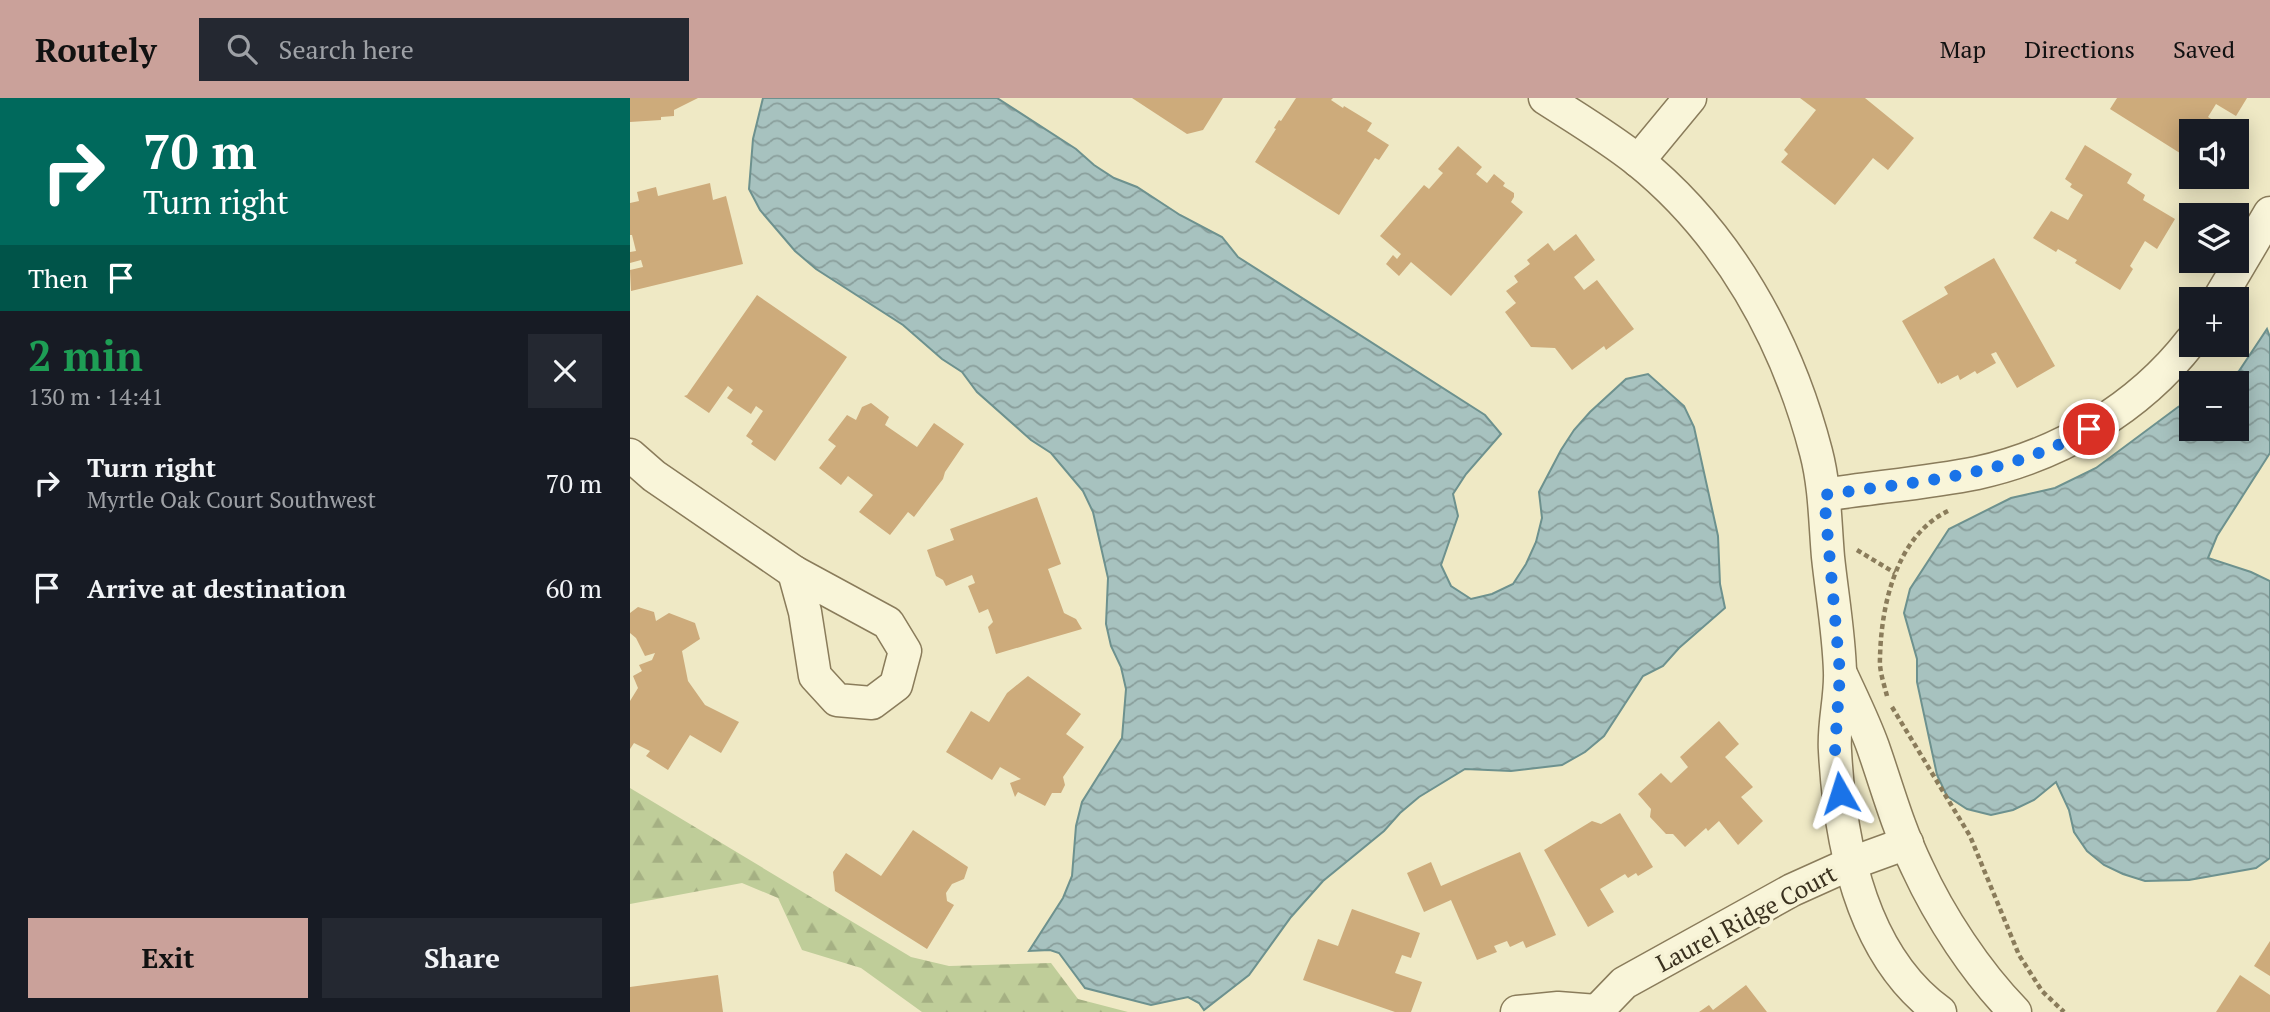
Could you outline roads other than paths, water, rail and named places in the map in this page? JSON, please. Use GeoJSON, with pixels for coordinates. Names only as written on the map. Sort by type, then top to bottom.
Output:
{"type":"FeatureCollection","features":[{"type":"Feature","properties":{"kind":"street"},"geometry":{"type":"LineString","coordinates":[[1545,98],[1614,142],[1679,198],[1707,231],[1754,299],[1790,372],[1816,452],[1824,495],[1840,673],[1835,749],[1842,816],[1852,863],[1863,903],[1879,942],[1903,976],[1940,1012]]}},
{"type":"Feature","properties":{"kind":"street"},"geometry":{"type":"LineString","coordinates":[[1638,161],[1690,98]]}},
{"type":"Feature","properties":{"kind":"street"},"geometry":{"type":"LineString","coordinates":[[2226,287],[2270,213]]}},
{"type":"Feature","properties":{"kind":"street"},"geometry":{"type":"LineString","coordinates":[[1824,495],[1976,473],[2043,453],[2094,426],[2132,400],[2158,378],[2179,354]]}},
{"type":"Feature","properties":{"kind":"street"},"geometry":{"type":"LineString","coordinates":[[630,455],[654,476],[794,572]]}},
{"type":"Feature","properties":{"kind":"street"},"geometry":{"type":"LineString","coordinates":[[1840,673],[1873,745],[1916,866],[1945,921],[2000,997],[2015,1012]]}},
{"type":"Feature","properties":{"kind":"street","name":"Laurel Ridge Court"},"geometry":{"type":"LineString","coordinates":[[1517,1012],[1558,1008],[1596,1012],[1624,983],[1792,890],[1852,863],[1907,843]]}},
{"type":"Feature","properties":{"kind":"water"},"geometry":{"type":"Polygon","coordinates":[[[763,98],[997,98],[1076,149],[1114,178],[1137,187],[1180,215],[1222,237],[1238,257],[1485,415],[1501,434],[1466,474],[1453,494],[1458,516],[1441,565],[1451,586],[1471,599],[1492,594],[1513,584],[1536,542],[1542,518],[1539,492],[1561,450],[1590,412],[1626,379],[1648,374],[1684,406],[1694,427],[1718,536],[1720,584],[1725,608],[1679,648],[1663,666],[1643,676],[1604,736],[1585,752],[1562,765],[1511,771],[1465,769],[1419,797],[1384,831],[1323,881],[1291,917],[1249,975],[1204,1010],[1199,1003],[1188,997],[1151,1005],[1085,988],[1059,953],[1050,950],[1029,951],[1063,898],[1072,876],[1076,826],[1082,802],[1122,738],[1126,689],[1106,624],[1108,578],[1093,512],[1083,491],[1051,453],[1031,440],[977,392],[962,372],[942,359],[903,325],[816,269],[795,251],[760,210],[749,189],[753,139],[763,98]]]}},
{"type":"Feature","properties":{"kind":"water"},"geometry":{"type":"Polygon","coordinates":[[[2267,329],[2270,337],[2270,453],[2217,536],[2208,558],[2270,581],[2270,858],[2256,868],[2189,880],[2145,881],[2104,865],[2087,851],[2074,832],[2069,810],[2056,782],[2034,800],[2013,810],[1991,815],[1967,809],[1947,796],[1937,775],[1917,682],[1917,659],[1904,613],[1910,589],[1949,529],[2011,498],[2055,488],[2096,468],[2179,406],[2179,441],[2249,441],[2249,371],[2239,371],[2267,329]]]}}]}
